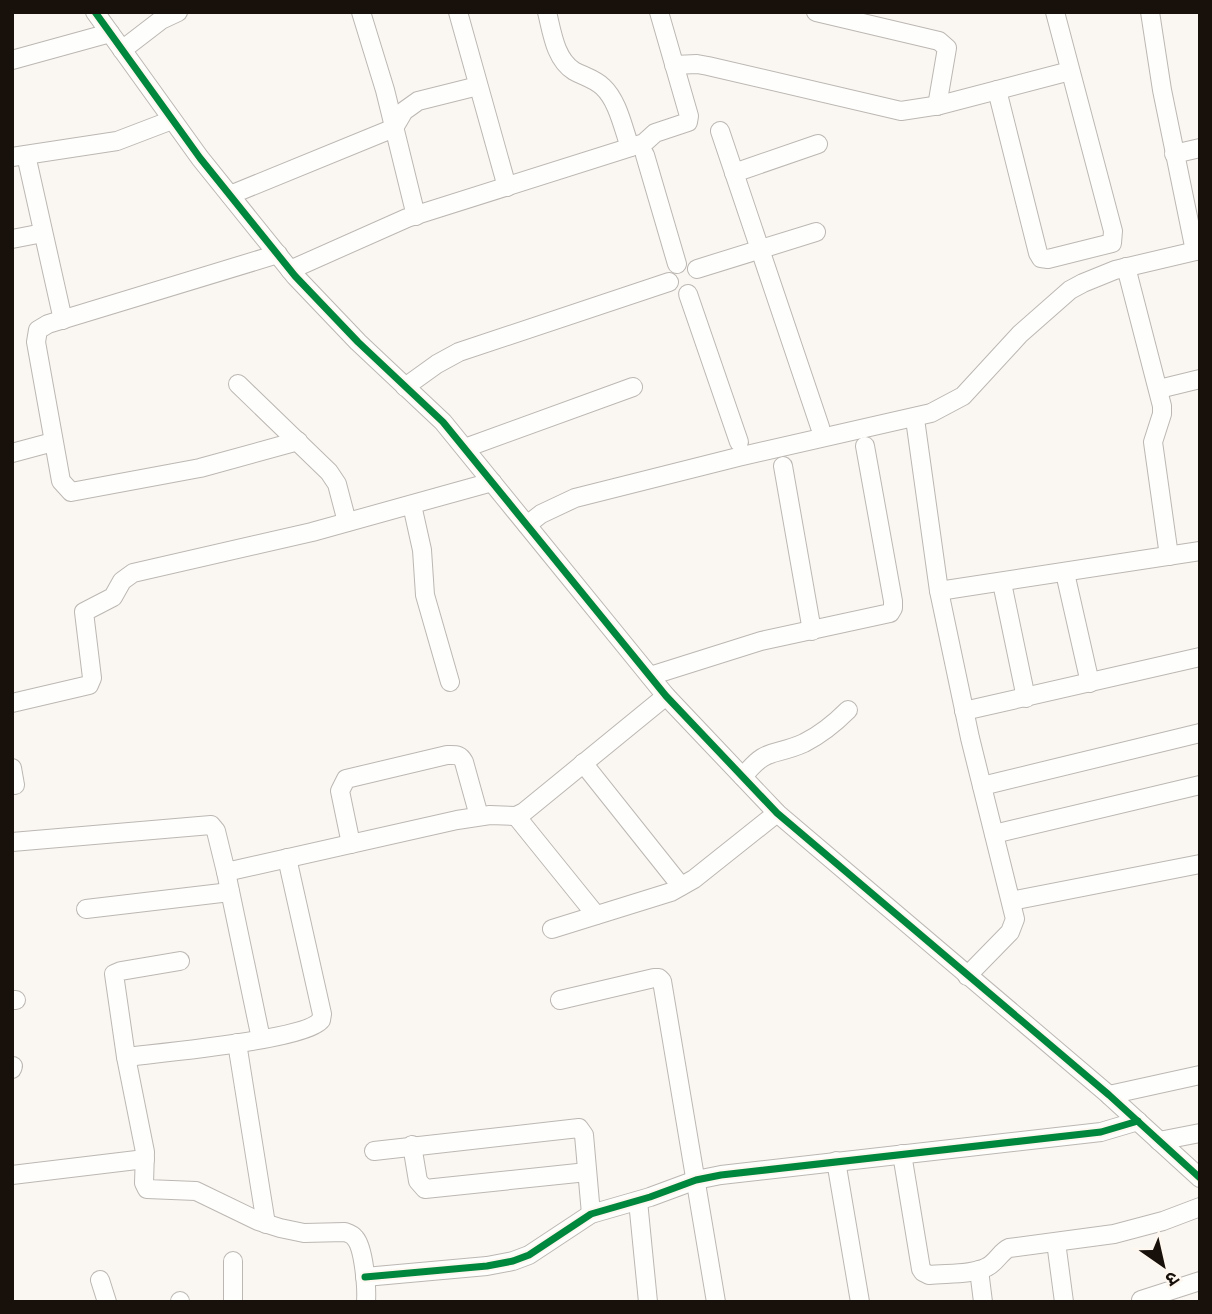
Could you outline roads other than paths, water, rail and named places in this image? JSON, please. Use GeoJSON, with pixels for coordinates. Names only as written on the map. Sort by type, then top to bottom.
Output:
{"type":"FeatureCollection","features":[{"type":"Feature","properties":{"kind":"street"},"geometry":{"type":"LineString","coordinates":[[95,12],[172,120],[290,270],[358,342],[443,422],[666,696],[777,813],[1109,1095],[1200,1178]]}},
{"type":"Feature","properties":{"kind":"street"},"geometry":{"type":"LineString","coordinates":[[122,50],[161,20],[178,12]]}},
{"type":"Feature","properties":{"kind":"street"},"geometry":{"type":"LineString","coordinates":[[361,12],[385,90],[416,215]]}},
{"type":"Feature","properties":{"kind":"street"},"geometry":{"type":"LineString","coordinates":[[458,12],[507,187]]}},
{"type":"Feature","properties":{"kind":"street"},"geometry":{"type":"LineString","coordinates":[[547,12],[561,58],[573,70],[602,86],[615,105],[638,151],[677,264]]}},
{"type":"Feature","properties":{"kind":"street"},"geometry":{"type":"LineString","coordinates":[[290,270],[416,215],[638,151],[655,133],[685,123],[689,119],[659,12]]}},
{"type":"Feature","properties":{"kind":"street"},"geometry":{"type":"LineString","coordinates":[[816,12],[939,40],[947,48],[937,106]]}},
{"type":"Feature","properties":{"kind":"street"},"geometry":{"type":"LineString","coordinates":[[997,90],[1038,253],[1044,260],[1112,243],[1113,231],[1055,12]]}},
{"type":"Feature","properties":{"kind":"street"},"geometry":{"type":"LineString","coordinates":[[527,525],[549,510],[575,498],[738,457],[915,419],[948,406],[963,396],[1020,334],[1070,290],[1095,277],[1126,267],[1197,250],[1174,154],[1150,12]]}},
{"type":"Feature","properties":{"kind":"street"},"geometry":{"type":"LineString","coordinates":[[12,60],[110,33]]}},
{"type":"Feature","properties":{"kind":"street"},"geometry":{"type":"LineString","coordinates":[[674,65],[708,66],[901,111],[937,106],[1070,71]]}},
{"type":"Feature","properties":{"kind":"street"},"geometry":{"type":"LineString","coordinates":[[230,195],[394,128],[404,111],[418,101],[478,86]]}},
{"type":"Feature","properties":{"kind":"street"},"geometry":{"type":"LineString","coordinates":[[63,320],[43,233],[19,156],[117,141],[172,120]]}},
{"type":"Feature","properties":{"kind":"street"},"geometry":{"type":"LineString","coordinates":[[720,131],[820,426]]}},
{"type":"Feature","properties":{"kind":"street"},"geometry":{"type":"LineString","coordinates":[[734,173],[818,144]]}},
{"type":"Feature","properties":{"kind":"street"},"geometry":{"type":"LineString","coordinates":[[1174,154],[1200,148]]}},
{"type":"Feature","properties":{"kind":"street"},"geometry":{"type":"LineString","coordinates":[[697,269],[816,232]]}},
{"type":"Feature","properties":{"kind":"street"},"geometry":{"type":"LineString","coordinates":[[12,239],[43,233]]}},
{"type":"Feature","properties":{"kind":"street"},"geometry":{"type":"LineString","coordinates":[[1088,249],[1095,277]]}},
{"type":"Feature","properties":{"kind":"street"},"geometry":{"type":"LineString","coordinates":[[278,254],[63,320],[43,327],[36,334],[53,442],[63,485],[71,492],[200,468],[298,441]]}},
{"type":"Feature","properties":{"kind":"street"},"geometry":{"type":"LineString","coordinates":[[688,263],[697,269],[699,274],[699,285],[688,294],[674,291],[669,282],[670,272],[677,264],[688,263]]}},
{"type":"Feature","properties":{"kind":"street"},"geometry":{"type":"LineString","coordinates":[[1126,267],[1159,389],[1161,414],[1153,442],[1169,556]]}},
{"type":"Feature","properties":{"kind":"street"},"geometry":{"type":"LineString","coordinates":[[405,387],[459,352],[669,282]]}},
{"type":"Feature","properties":{"kind":"street"},"geometry":{"type":"LineString","coordinates":[[688,294],[739,442]]}},
{"type":"Feature","properties":{"kind":"street"},"geometry":{"type":"LineString","coordinates":[[1159,389],[1200,379]]}},
{"type":"Feature","properties":{"kind":"street"},"geometry":{"type":"LineString","coordinates":[[238,384],[329,472],[337,484],[347,522]]}},
{"type":"Feature","properties":{"kind":"street"},"geometry":{"type":"LineString","coordinates":[[465,448],[633,387]]}},
{"type":"Feature","properties":{"kind":"street"},"geometry":{"type":"LineString","coordinates":[[915,419],[939,592],[964,711],[1011,901],[1014,925],[967,976]]}},
{"type":"Feature","properties":{"kind":"street"},"geometry":{"type":"LineString","coordinates":[[12,453],[53,442]]}},
{"type":"Feature","properties":{"kind":"street"},"geometry":{"type":"LineString","coordinates":[[650,676],[761,641],[883,616],[894,608],[865,446]]}},
{"type":"Feature","properties":{"kind":"street"},"geometry":{"type":"LineString","coordinates":[[783,466],[812,631]]}},
{"type":"Feature","properties":{"kind":"street"},"geometry":{"type":"LineString","coordinates":[[12,703],[89,685],[92,678],[84,611],[113,597],[122,581],[133,573],[347,522],[492,482]]}},
{"type":"Feature","properties":{"kind":"street"},"geometry":{"type":"LineString","coordinates":[[412,505],[422,550],[425,596],[450,682]]}},
{"type":"Feature","properties":{"kind":"street"},"geometry":{"type":"LineString","coordinates":[[939,592],[1200,551]]}},
{"type":"Feature","properties":{"kind":"street"},"geometry":{"type":"LineString","coordinates":[[1065,573],[1090,683]]}},
{"type":"Feature","properties":{"kind":"street"},"geometry":{"type":"LineString","coordinates":[[1002,583],[1026,698]]}},
{"type":"Feature","properties":{"kind":"street"},"geometry":{"type":"LineString","coordinates":[[964,711],[1200,657]]}},
{"type":"Feature","properties":{"kind":"street"},"geometry":{"type":"LineString","coordinates":[[226,872],[479,817],[516,816],[666,696]]}},
{"type":"Feature","properties":{"kind":"street"},"geometry":{"type":"LineString","coordinates":[[743,777],[756,761],[765,755],[806,742],[848,710]]}},
{"type":"Feature","properties":{"kind":"street"},"geometry":{"type":"LineString","coordinates":[[982,786],[1200,733]]}},
{"type":"Feature","properties":{"kind":"street"},"geometry":{"type":"LineString","coordinates":[[351,844],[340,791],[346,779],[447,755],[456,754],[464,762],[479,817]]}},
{"type":"Feature","properties":{"kind":"street"},"geometry":{"type":"LineString","coordinates":[[583,764],[681,886]]}},
{"type":"Feature","properties":{"kind":"street"},"geometry":{"type":"LineString","coordinates":[[994,834],[1200,785]]}},
{"type":"Feature","properties":{"kind":"street"},"geometry":{"type":"LineString","coordinates":[[552,929],[671,892],[694,879],[777,813]]}},
{"type":"Feature","properties":{"kind":"street"},"geometry":{"type":"LineString","coordinates":[[516,816],[596,915]]}},
{"type":"Feature","properties":{"kind":"street"},"geometry":{"type":"LineString","coordinates":[[12,842],[211,825],[216,831],[226,872],[261,1039]]}},
{"type":"Feature","properties":{"kind":"street"},"geometry":{"type":"LineString","coordinates":[[127,1057],[261,1039],[310,1029],[321,1020],[287,858]]}},
{"type":"Feature","properties":{"kind":"street"},"geometry":{"type":"LineString","coordinates":[[1011,901],[1200,864]]}},
{"type":"Feature","properties":{"kind":"street"},"geometry":{"type":"LineString","coordinates":[[86,909],[230,892]]}},
{"type":"Feature","properties":{"kind":"street"},"geometry":{"type":"LineString","coordinates":[[180,961],[114,974],[145,1159],[144,1183],[147,1189],[196,1191],[266,1224],[304,1233],[350,1234],[358,1244],[365,1277],[366,1302]]}},
{"type":"Feature","properties":{"kind":"street"},"geometry":{"type":"LineString","coordinates":[[560,1000],[654,978],[662,981],[716,1302]]}},
{"type":"Feature","properties":{"kind":"street"},"geometry":{"type":"LineString","coordinates":[[237,1043],[266,1224]]}},
{"type":"Feature","properties":{"kind":"street"},"geometry":{"type":"LineString","coordinates":[[1109,1095],[1200,1075]]}},
{"type":"Feature","properties":{"kind":"street"},"geometry":{"type":"LineString","coordinates":[[365,1277],[487,1266],[513,1261],[529,1255],[591,1214],[638,1201],[696,1180],[836,1161],[1101,1132],[1138,1121]]}},
{"type":"Feature","properties":{"kind":"street"},"geometry":{"type":"LineString","coordinates":[[374,1151],[579,1128],[584,1135],[591,1214]]}},
{"type":"Feature","properties":{"kind":"street"},"geometry":{"type":"LineString","coordinates":[[1159,1141],[1200,1133]]}},
{"type":"Feature","properties":{"kind":"street"},"geometry":{"type":"LineString","coordinates":[[412,1145],[418,1181],[425,1189],[587,1172]]}},
{"type":"Feature","properties":{"kind":"street"},"geometry":{"type":"LineString","coordinates":[[902,1154],[923,1272],[929,1275],[979,1270],[993,1263],[1003,1250],[1009,1248],[1137,1229],[1200,1208]]}},
{"type":"Feature","properties":{"kind":"street"},"geometry":{"type":"LineString","coordinates":[[12,1175],[145,1159]]}},
{"type":"Feature","properties":{"kind":"street"},"geometry":{"type":"LineString","coordinates":[[836,1161],[860,1302]]}},
{"type":"Feature","properties":{"kind":"street"},"geometry":{"type":"LineString","coordinates":[[638,1201],[648,1302]]}},
{"type":"Feature","properties":{"kind":"street"},"geometry":{"type":"LineString","coordinates":[[1056,1242],[1063,1302]]}},
{"type":"Feature","properties":{"kind":"street"},"geometry":{"type":"LineString","coordinates":[[233,1261],[233,1302]]}},
{"type":"Feature","properties":{"kind":"street"},"geometry":{"type":"LineString","coordinates":[[979,1270],[983,1302]]}},
{"type":"Feature","properties":{"kind":"street"},"geometry":{"type":"LineString","coordinates":[[100,1280],[107,1302]]}},
{"type":"Feature","properties":{"kind":"street"},"geometry":{"type":"LineString","coordinates":[[1141,1300],[1200,1281]]}}]}
